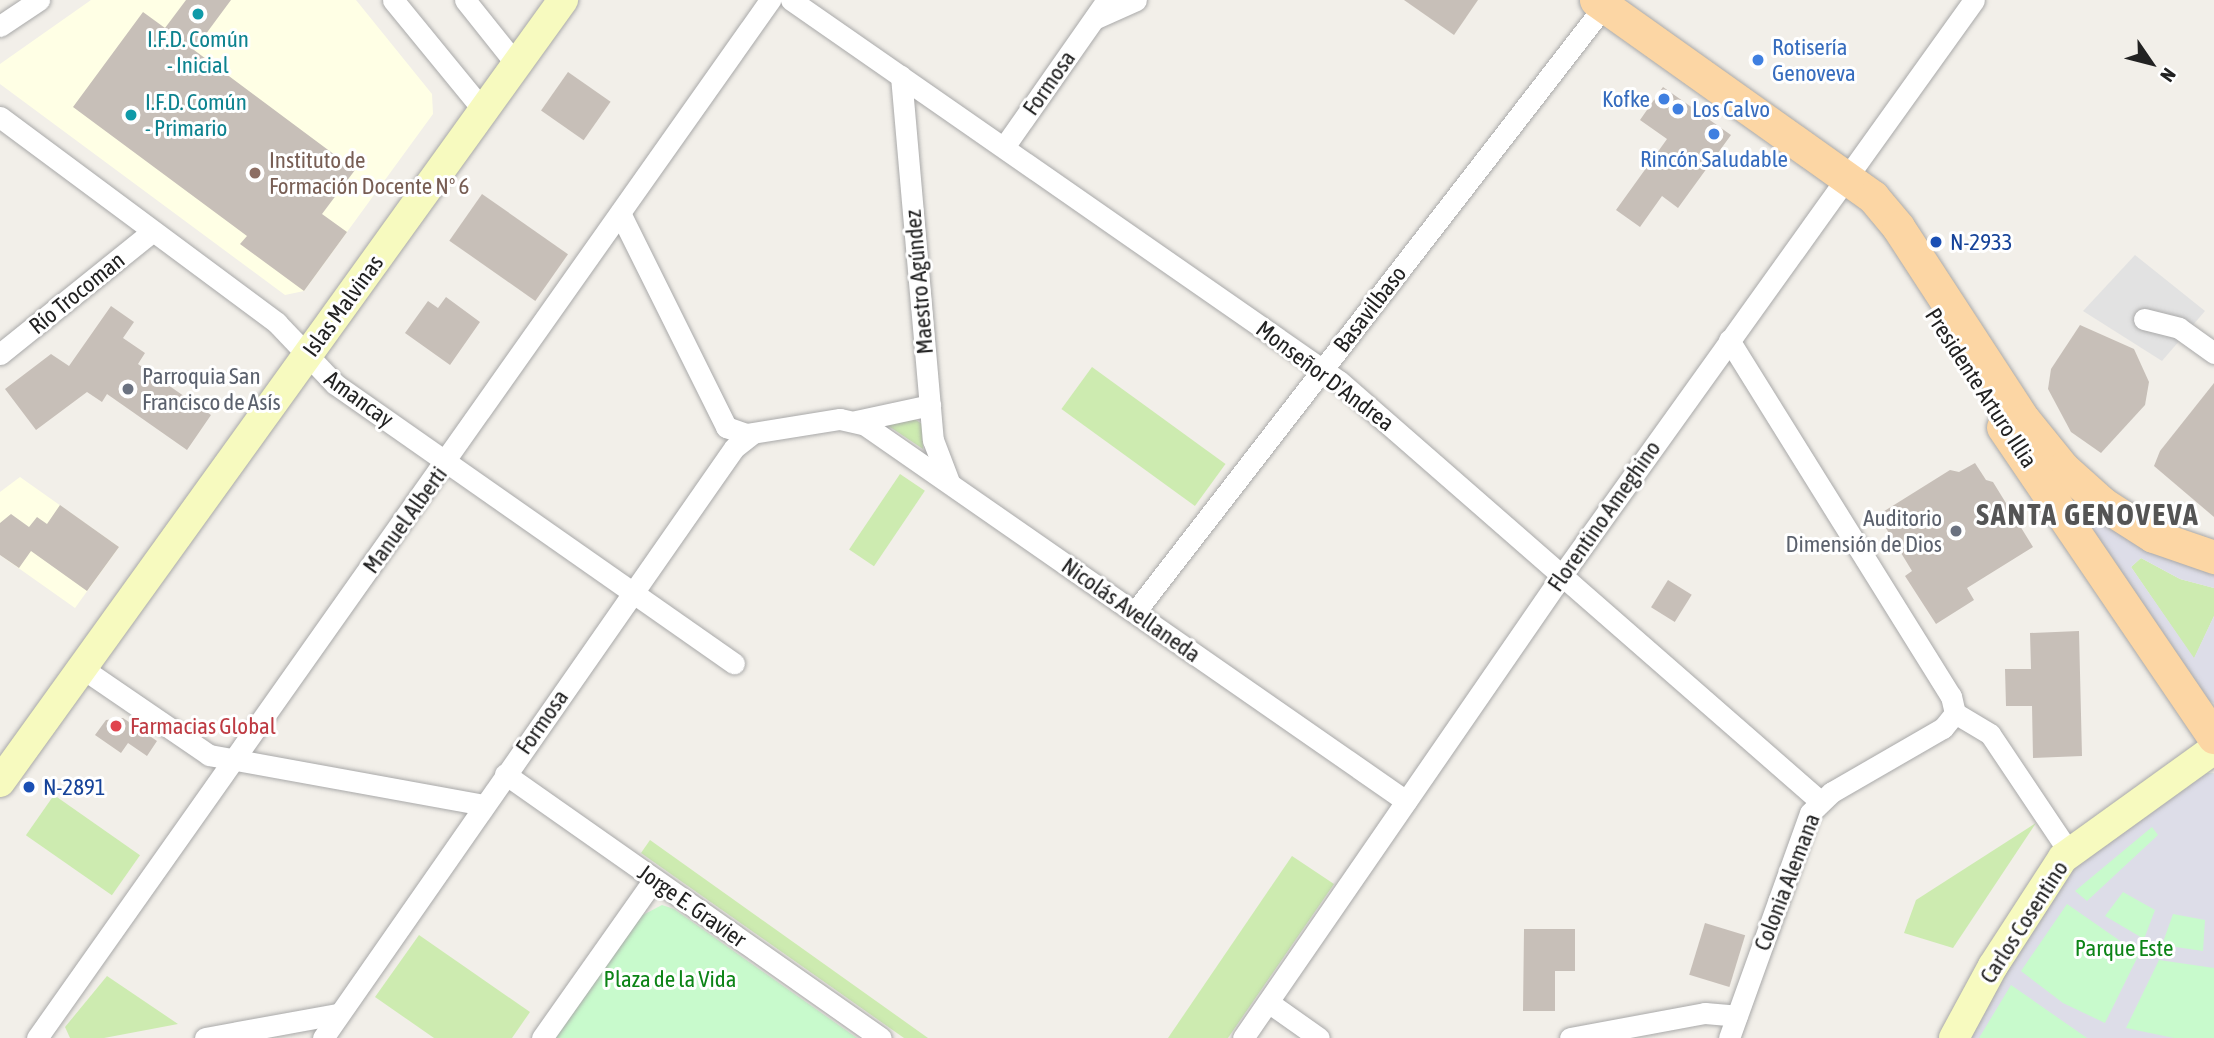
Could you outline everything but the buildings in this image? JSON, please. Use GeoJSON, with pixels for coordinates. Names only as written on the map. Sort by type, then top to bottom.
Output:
{"type":"FeatureCollection","features":[{"type":"Feature","properties":{"kind":"main road","name":"Islas Malvinas"},"geometry":{"type":"LineString","coordinates":[[0,782],[563,0]]}},
{"type":"Feature","properties":{"kind":"main road","name":"Presidente Arturo Illia"},"geometry":{"type":"LineString","coordinates":[[1600,3],[1846,176],[1893,219],[2024,420],[2063,468],[2103,504],[2145,531],[2214,557]]}},
{"type":"Feature","properties":{"kind":"main road","name":"Presidente Arturo Illia"},"geometry":{"type":"LineString","coordinates":[[1846,176],[1982,396],[2214,737]]}},
{"type":"Feature","properties":{"kind":"main road","name":"Carlos Cosentino"},"geometry":{"type":"LineString","coordinates":[[1954,1038],[2006,945],[2069,852],[2214,749]]}},
{"type":"Feature","properties":{"kind":"street"},"geometry":{"type":"LineString","coordinates":[[0,26],[39,0]]}},
{"type":"Feature","properties":{"kind":"street"},"geometry":{"type":"LineString","coordinates":[[393,0],[484,110]]}},
{"type":"Feature","properties":{"kind":"street"},"geometry":{"type":"LineString","coordinates":[[465,0],[516,65]]}},
{"type":"Feature","properties":{"kind":"street","name":"Manuel Alberti"},"geometry":{"type":"LineString","coordinates":[[37,1038],[770,0]]}},
{"type":"Feature","properties":{"kind":"street","name":"Monseñor D'Andrea"},"geometry":{"type":"LineString","coordinates":[[791,0],[1323,369],[1820,801]]}},
{"type":"Feature","properties":{"kind":"street","name":"Formosa"},"geometry":{"type":"LineString","coordinates":[[1004,147],[1107,0]]}},
{"type":"Feature","properties":{"kind":"street"},"geometry":{"type":"LineString","coordinates":[[1094,19],[1136,0]]}},
{"type":"Feature","properties":{"kind":"street","name":"Florentino Ameghino"},"geometry":{"type":"LineString","coordinates":[[1243,1038],[1562,575],[1974,0]]}},
{"type":"Feature","properties":{"kind":"street","name":"Basavilbaso"},"geometry":{"type":"LineString","coordinates":[[1135,612],[1600,3]]}},
{"type":"Feature","properties":{"kind":"street","name":"Maestro Agúndez"},"geometry":{"type":"LineString","coordinates":[[901,76],[936,455],[950,484]]}},
{"type":"Feature","properties":{"kind":"street","name":"Amancay"},"geometry":{"type":"LineString","coordinates":[[0,117],[277,323],[335,384],[734,663]]}},
{"type":"Feature","properties":{"kind":"street"},"geometry":{"type":"LineString","coordinates":[[620,213],[719,419],[736,432],[752,433],[856,421],[930,405]]}},
{"type":"Feature","properties":{"kind":"street","name":"Río Trocoman"},"geometry":{"type":"LineString","coordinates":[[0,354],[153,232]]}},
{"type":"Feature","properties":{"kind":"street"},"geometry":{"type":"LineString","coordinates":[[2144,319],[2179,328],[2214,353]]}},
{"type":"Feature","properties":{"kind":"street"},"geometry":{"type":"LineString","coordinates":[[1729,340],[1951,696],[1955,713],[1990,734],[2069,852]]}},
{"type":"Feature","properties":{"kind":"street","name":"Nicolás Avellaneda"},"geometry":{"type":"LineString","coordinates":[[856,421],[1406,801]]}},
{"type":"Feature","properties":{"kind":"street","name":"Formosa"},"geometry":{"type":"LineString","coordinates":[[323,1038],[337,1014],[734,448],[752,433]]}},
{"type":"Feature","properties":{"kind":"street"},"geometry":{"type":"LineString","coordinates":[[82,668],[186,743],[232,762],[483,805]]}},
{"type":"Feature","properties":{"kind":"street","name":"Colonia Alemana"},"geometry":{"type":"LineString","coordinates":[[1729,1038],[1803,827],[1820,801],[1942,728],[1955,713]]}},
{"type":"Feature","properties":{"kind":"street","name":"Jorge E. Gravier"},"geometry":{"type":"LineString","coordinates":[[505,774],[880,1038]]}},
{"type":"Feature","properties":{"kind":"street"},"geometry":{"type":"LineString","coordinates":[[542,1038],[654,879]]}},
{"type":"Feature","properties":{"kind":"street"},"geometry":{"type":"LineString","coordinates":[[1268,1002],[1319,1038]]}},
{"type":"Feature","properties":{"kind":"street"},"geometry":{"type":"LineString","coordinates":[[1570,1038],[1705,1013],[1737,1016]]}},
{"type":"Feature","properties":{"kind":"street"},"geometry":{"type":"LineString","coordinates":[[205,1038],[337,1014]]}},
{"type":"Feature","properties":{"kind":"shaded area","name":"Instituto de Formación Docente N° 6"},"geometry":{"type":"Polygon","coordinates":[[[91,0],[356,0],[432,94],[433,114],[304,291],[285,295],[0,84],[0,64],[91,0]]]}},
{"type":"Feature","properties":{"kind":"shaded area"},"geometry":{"type":"Polygon","coordinates":[[[2135,255],[2205,311],[2162,361],[2083,311],[2135,255]]]}},
{"type":"Feature","properties":{"kind":"shaded area"},"geometry":{"type":"Polygon","coordinates":[[[2051,472],[2147,551],[2214,575],[2214,588],[2180,579],[2141,558],[2131,567],[2194,658],[2214,616],[2214,703],[2207,700],[2051,472]]]}},
{"type":"Feature","properties":{"kind":"shaded area"},"geometry":{"type":"Polygon","coordinates":[[[20,477],[119,547],[75,608],[0,555],[0,492],[20,477]]]}},
{"type":"Feature","properties":{"kind":"shaded area"},"geometry":{"type":"Polygon","coordinates":[[[2214,773],[2214,968],[2159,960],[2126,1028],[2174,1038],[2087,1038],[2011,985],[1979,1038],[1966,1038],[2067,872],[2203,774],[2214,773]],[[2152,827],[2075,891],[2087,901],[2158,835],[2152,827]],[[2123,892],[2105,916],[2144,939],[2155,910],[2123,892]],[[2067,904],[2021,971],[2063,1003],[2105,1023],[2139,954],[2067,904]],[[2173,914],[2162,945],[2203,951],[2205,920],[2173,914]]]}},
{"type":"Feature","properties":{"kind":"green space"},"geometry":{"type":"Polygon","coordinates":[[[1092,367],[1225,464],[1195,506],[1061,409],[1092,367]]]}},
{"type":"Feature","properties":{"kind":"green space"},"geometry":{"type":"Polygon","coordinates":[[[913,418],[922,424],[923,449],[887,425],[913,418]]]}},
{"type":"Feature","properties":{"kind":"green space"},"geometry":{"type":"Polygon","coordinates":[[[900,474],[925,491],[874,566],[849,549],[900,474]]]}},
{"type":"Feature","properties":{"kind":"green space"},"geometry":{"type":"Polygon","coordinates":[[[2141,558],[2180,579],[2214,588],[2214,616],[2194,659],[2131,567],[2141,558]]]}},
{"type":"Feature","properties":{"kind":"green space","name":"Parque Este"},"geometry":{"type":"Polygon","coordinates":[[[2208,773],[2214,773],[2214,1038],[1966,1038],[2059,883],[2208,773]]]}},
{"type":"Feature","properties":{"kind":"green space"},"geometry":{"type":"Polygon","coordinates":[[[54,795],[140,855],[112,895],[26,835],[54,795]]]}},
{"type":"Feature","properties":{"kind":"green space"},"geometry":{"type":"Polygon","coordinates":[[[2036,823],[1953,948],[1904,933],[1916,900],[2036,823]]]}},
{"type":"Feature","properties":{"kind":"green space"},"geometry":{"type":"Polygon","coordinates":[[[650,840],[928,1038],[904,1038],[641,853],[650,840]]]}},
{"type":"Feature","properties":{"kind":"green space"},"geometry":{"type":"Polygon","coordinates":[[[1292,856],[1334,884],[1228,1038],[1168,1038],[1292,856]]]}},
{"type":"Feature","properties":{"kind":"green space","name":"Plaza de la Vida"},"geometry":{"type":"Polygon","coordinates":[[[662,905],[674,909],[857,1038],[555,1038],[639,917],[662,905]]]}},
{"type":"Feature","properties":{"kind":"green space"},"geometry":{"type":"Polygon","coordinates":[[[419,935],[530,1012],[512,1038],[434,1038],[375,997],[419,935]]]}},
{"type":"Feature","properties":{"kind":"green space"},"geometry":{"type":"Polygon","coordinates":[[[107,976],[178,1024],[104,1038],[70,1038],[65,1027],[107,976]]]}},
{"type":"Feature","properties":{"kind":"place","name":"I.F.D. Común - Inicial"},"geometry":{"type":"Point","coordinates":[198,14]}},
{"type":"Feature","properties":{"kind":"place","name":"Rotisería Genoveva"},"geometry":{"type":"Point","coordinates":[1758,60]}},
{"type":"Feature","properties":{"kind":"place","name":"Kofke"},"geometry":{"type":"Point","coordinates":[1664,99]}},
{"type":"Feature","properties":{"kind":"place","name":"Los Calvo"},"geometry":{"type":"Point","coordinates":[1678,109]}},
{"type":"Feature","properties":{"kind":"place","name":"I.F.D. Común - Primario"},"geometry":{"type":"Point","coordinates":[131,115]}},
{"type":"Feature","properties":{"kind":"place","name":"Rincón Saludable"},"geometry":{"type":"Point","coordinates":[1714,134]}},
{"type":"Feature","properties":{"kind":"place","name":"Instituto de Formación Docente N° 6"},"geometry":{"type":"Point","coordinates":[255,173]}},
{"type":"Feature","properties":{"kind":"place","name":"N-2933"},"geometry":{"type":"Point","coordinates":[1936,242]}},
{"type":"Feature","properties":{"kind":"place","name":"Parroquia San Francisco de Asís"},"geometry":{"type":"Point","coordinates":[128,389]}},
{"type":"Feature","properties":{"kind":"place","name":"Auditorio Dimensión de Dios"},"geometry":{"type":"Point","coordinates":[1956,531]}},
{"type":"Feature","properties":{"kind":"place","name":"Farmacias Global"},"geometry":{"type":"Point","coordinates":[116,726]}},
{"type":"Feature","properties":{"kind":"place","name":"N-2891"},"geometry":{"type":"Point","coordinates":[29,787]}},
{"type":"Feature","properties":{"kind":"district","name":"SANTA GENOVEVA"},"geometry":{"type":"Point","coordinates":[2088,514]}}]}
